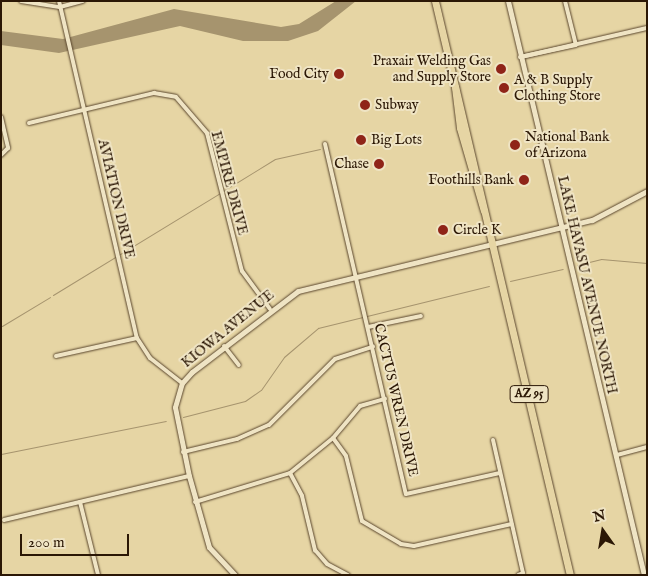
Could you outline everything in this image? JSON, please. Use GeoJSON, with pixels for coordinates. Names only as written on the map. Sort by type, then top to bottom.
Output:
{"type":"FeatureCollection","features":[{"type":"Feature","properties":{"kind":"highway","name":"AZ 95"},"geometry":{"type":"LineString","coordinates":[[435,1],[455,87],[460,128],[485,214],[570,575]]}},
{"type":"Feature","properties":{"kind":"street"},"geometry":{"type":"LineString","coordinates":[[21,1],[60,7],[83,1]]}},
{"type":"Feature","properties":{"kind":"street","name":"AVIATION DRIVE"},"geometry":{"type":"LineString","coordinates":[[59,1],[137,338],[150,358],[182,383]]}},
{"type":"Feature","properties":{"kind":"street","name":"LAKE HAVASU AVENUE NORTH"},"geometry":{"type":"LineString","coordinates":[[508,1],[644,575]]}},
{"type":"Feature","properties":{"kind":"street"},"geometry":{"type":"LineString","coordinates":[[565,1],[576,45]]}},
{"type":"Feature","properties":{"kind":"street"},"geometry":{"type":"LineString","coordinates":[[520,57],[647,28]]}},
{"type":"Feature","properties":{"kind":"street","name":"EMPIRE DRIVE"},"geometry":{"type":"LineString","coordinates":[[29,123],[154,93],[168,94],[184,103],[211,144],[242,271],[270,309]]}},
{"type":"Feature","properties":{"kind":"street"},"geometry":{"type":"LineString","coordinates":[[1,117],[8,148],[1,155]]}},
{"type":"Feature","properties":{"kind":"street","name":"CACTUS WREN DRIVE"},"geometry":{"type":"LineString","coordinates":[[325,144],[406,494],[500,473]]}},
{"type":"Feature","properties":{"kind":"street","name":"KIOWA AVENUE"},"geometry":{"type":"LineString","coordinates":[[234,574],[209,547],[195,502],[183,452],[175,406],[182,383],[270,309],[298,291],[356,275],[562,228],[611,213],[647,191]]}},
{"type":"Feature","properties":{"kind":"street"},"geometry":{"type":"LineString","coordinates":[[368,327],[421,316]]}},
{"type":"Feature","properties":{"kind":"street"},"geometry":{"type":"LineString","coordinates":[[56,356],[137,338]]}},
{"type":"Feature","properties":{"kind":"street"},"geometry":{"type":"LineString","coordinates":[[224,346],[239,365]]}},
{"type":"Feature","properties":{"kind":"street"},"geometry":{"type":"LineString","coordinates":[[183,452],[262,429],[290,407],[335,359],[373,347]]}},
{"type":"Feature","properties":{"kind":"street"},"geometry":{"type":"LineString","coordinates":[[195,502],[290,473],[333,438],[360,406],[385,399]]}},
{"type":"Feature","properties":{"kind":"street"},"geometry":{"type":"LineString","coordinates":[[333,438],[346,456],[362,521],[401,544],[414,546],[512,524]]}},
{"type":"Feature","properties":{"kind":"street"},"geometry":{"type":"LineString","coordinates":[[493,440],[523,573],[518,575]]}},
{"type":"Feature","properties":{"kind":"street"},"geometry":{"type":"LineString","coordinates":[[617,455],[647,447]]}},
{"type":"Feature","properties":{"kind":"street"},"geometry":{"type":"LineString","coordinates":[[290,473],[302,496],[315,550],[327,564],[348,575]]}},
{"type":"Feature","properties":{"kind":"street"},"geometry":{"type":"LineString","coordinates":[[4,520],[189,476]]}},
{"type":"Feature","properties":{"kind":"street"},"geometry":{"type":"LineString","coordinates":[[80,502],[98,575]]}},
{"type":"Feature","properties":{"kind":"shaded area"},"geometry":{"type":"Polygon","coordinates":[[[336,1],[356,1],[318,31],[288,41],[243,41],[180,26],[59,53],[1,45],[1,31],[63,39],[174,9],[281,27],[299,24],[336,1]]]}},
{"type":"Feature","properties":{"kind":"waterway"},"geometry":{"type":"LineString","coordinates":[[223,191],[275,159],[320,149]]}},
{"type":"Feature","properties":{"kind":"waterway"},"geometry":{"type":"LineString","coordinates":[[53,295],[220,193]]}},
{"type":"Feature","properties":{"kind":"waterway"},"geometry":{"type":"LineString","coordinates":[[577,265],[601,259],[647,263]]}},
{"type":"Feature","properties":{"kind":"waterway"},"geometry":{"type":"LineString","coordinates":[[510,281],[563,269]]}},
{"type":"Feature","properties":{"kind":"waterway"},"geometry":{"type":"LineString","coordinates":[[183,417],[245,401],[261,390],[284,357],[318,328],[489,286]]}},
{"type":"Feature","properties":{"kind":"waterway"},"geometry":{"type":"LineString","coordinates":[[2,326],[50,297]]}},
{"type":"Feature","properties":{"kind":"waterway"},"geometry":{"type":"LineString","coordinates":[[1,454],[166,421]]}},
{"type":"Feature","properties":{"kind":"place","name":"Praxair Welding Gas and Supply Store"},"geometry":{"type":"Point","coordinates":[501,69]}},
{"type":"Feature","properties":{"kind":"place","name":"Food City"},"geometry":{"type":"Point","coordinates":[339,74]}},
{"type":"Feature","properties":{"kind":"place","name":"A & B Supply Clothing Store"},"geometry":{"type":"Point","coordinates":[504,88]}},
{"type":"Feature","properties":{"kind":"place","name":"Subway"},"geometry":{"type":"Point","coordinates":[365,105]}},
{"type":"Feature","properties":{"kind":"place","name":"Big Lots"},"geometry":{"type":"Point","coordinates":[361,140]}},
{"type":"Feature","properties":{"kind":"place","name":"National Bank of Arizona"},"geometry":{"type":"Point","coordinates":[515,145]}},
{"type":"Feature","properties":{"kind":"place","name":"Chase"},"geometry":{"type":"Point","coordinates":[379,164]}},
{"type":"Feature","properties":{"kind":"place","name":"Foothills Bank"},"geometry":{"type":"Point","coordinates":[524,180]}},
{"type":"Feature","properties":{"kind":"place","name":"Circle K"},"geometry":{"type":"Point","coordinates":[443,230]}}]}
